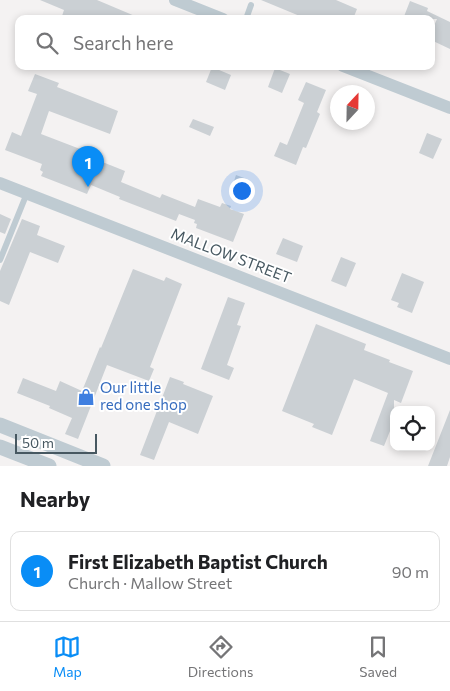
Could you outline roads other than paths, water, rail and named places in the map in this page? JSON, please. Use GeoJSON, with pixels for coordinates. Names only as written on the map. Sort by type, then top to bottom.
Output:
{"type":"FeatureCollection","features":[{"type":"Feature","properties":{"kind":"street"},"geometry":{"type":"LineString","coordinates":[[175,0],[213,15]]}},
{"type":"Feature","properties":{"kind":"street"},"geometry":{"type":"LineString","coordinates":[[354,70],[450,108]]}},
{"type":"Feature","properties":{"kind":"street","name":"MALLOW STREET"},"geometry":{"type":"LineString","coordinates":[[0,183],[450,359]]}},
{"type":"Feature","properties":{"kind":"street"},"geometry":{"type":"LineString","coordinates":[[0,426],[95,464]]}},
{"type":"Feature","properties":{"kind":"street"},"geometry":{"type":"LineString","coordinates":[[0,446],[49,466]]}},
{"type":"Feature","properties":{"kind":"lane"},"geometry":{"type":"LineString","coordinates":[[247,15],[251,5]]}},
{"type":"Feature","properties":{"kind":"lane"},"geometry":{"type":"LineString","coordinates":[[0,260],[27,193]]}},
{"type":"Feature","properties":{"kind":"place","name":"First Elizabeth Baptist Church"},"geometry":{"type":"Point","coordinates":[88,187]}},
{"type":"Feature","properties":{"kind":"place","name":"Our little red one shop"},"geometry":{"type":"Point","coordinates":[86,397]}}]}
